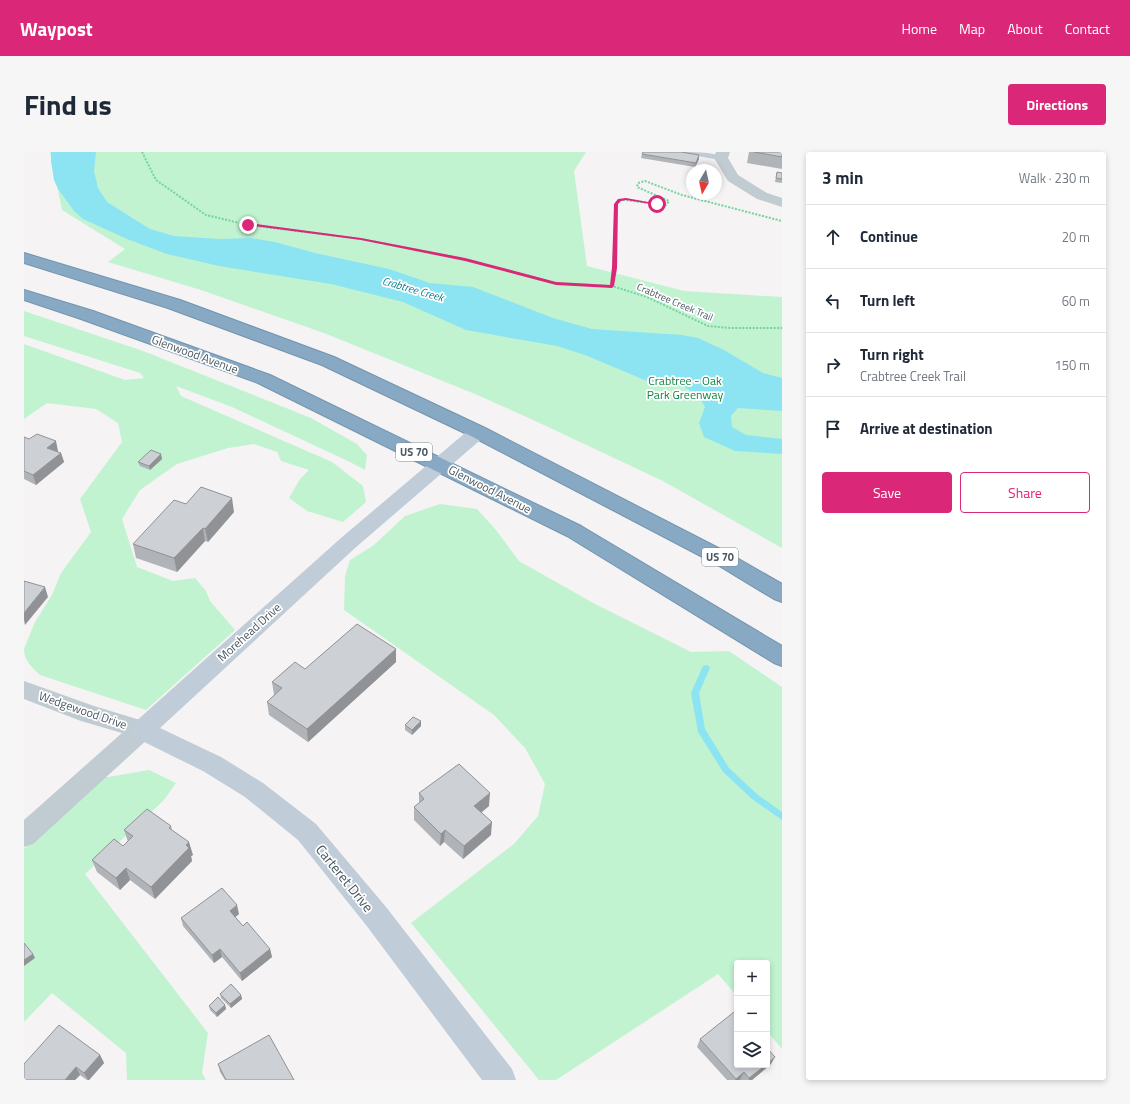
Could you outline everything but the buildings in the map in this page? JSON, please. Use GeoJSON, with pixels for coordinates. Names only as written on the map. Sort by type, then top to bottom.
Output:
{"type":"FeatureCollection","features":[{"type":"Feature","properties":{"kind":"highway","name":"US 70"},"geometry":{"type":"LineString","coordinates":[[24,258],[174,304],[328,362],[478,432],[723,558],[782,594]]}},
{"type":"Feature","properties":{"kind":"highway","name":"Glenwood Avenue"},"geometry":{"type":"LineString","coordinates":[[24,295],[87,315],[264,379],[441,464],[574,531],[782,657]]}},
{"type":"Feature","properties":{"kind":"street"},"geometry":{"type":"LineString","coordinates":[[722,155],[733,178],[762,196],[782,203]]}},
{"type":"Feature","properties":{"kind":"street","name":"Morehead Drive"},"geometry":{"type":"LineString","coordinates":[[24,836],[348,543],[478,432]]}},
{"type":"Feature","properties":{"kind":"street","name":"Wedgewood Drive"},"geometry":{"type":"LineString","coordinates":[[24,690],[89,714],[142,730]]}},
{"type":"Feature","properties":{"kind":"street","name":"Carteret Drive"},"geometry":{"type":"LineString","coordinates":[[142,730],[212,764],[254,790],[307,832],[376,916],[501,1080]]}},
{"type":"Feature","properties":{"kind":"lane"},"geometry":{"type":"LineString","coordinates":[[685,152],[722,155]]}},
{"type":"Feature","properties":{"kind":"path","name":"Crabtree Creek Trail"},"geometry":{"type":"LineString","coordinates":[[142,152],[156,180],[206,215],[248,225],[361,239],[465,259],[544,280],[566,284],[612,286],[642,295],[708,326],[730,328],[782,328]]}},
{"type":"Feature","properties":{"kind":"path"},"geometry":{"type":"LineString","coordinates":[[612,286],[616,204],[619,200],[626,199],[657,204],[666,204],[669,202],[664,198],[637,188],[638,183],[645,181],[682,195],[782,221]]}},
{"type":"Feature","properties":{"kind":"green space","name":"Crabtree - Oak Park Greenway"},"geometry":{"type":"Polygon","coordinates":[[[50,152],[586,152],[574,171],[587,266],[684,291],[782,297],[782,548],[663,481],[475,394],[324,333],[201,290],[108,262],[125,249],[62,210],[50,152]]]}},
{"type":"Feature","properties":{"kind":"green space"},"geometry":{"type":"Polygon","coordinates":[[[24,311],[143,351],[311,418],[357,444],[367,455],[365,470],[232,407],[176,386],[181,396],[332,462],[363,486],[366,502],[343,522],[307,511],[289,498],[300,479],[309,470],[281,461],[277,452],[254,444],[228,448],[177,464],[140,490],[122,519],[137,567],[173,581],[195,578],[206,591],[210,601],[235,630],[146,710],[40,675],[31,667],[25,657],[24,649],[35,622],[52,595],[61,573],[91,532],[80,499],[122,442],[118,423],[96,409],[47,403],[24,419],[24,344],[125,380],[144,378],[140,373],[24,336],[24,311]]]}},
{"type":"Feature","properties":{"kind":"green space"},"geometry":{"type":"Polygon","coordinates":[[[440,504],[477,509],[496,530],[519,561],[595,604],[691,652],[729,651],[782,687],[782,1049],[770,1035],[770,960],[734,960],[734,993],[718,974],[556,1080],[539,1080],[411,923],[514,844],[538,816],[545,784],[525,748],[494,715],[344,610],[345,576],[350,560],[374,545],[405,516],[440,504]]]}},
{"type":"Feature","properties":{"kind":"green space"},"geometry":{"type":"Polygon","coordinates":[[[149,770],[176,783],[164,800],[85,874],[208,1033],[202,1073],[206,1080],[127,1080],[126,1053],[52,993],[24,1022],[24,849],[102,778],[149,770]]]}},
{"type":"Feature","properties":{"kind":"water","name":"Crabtree Creek"},"geometry":{"type":"Polygon","coordinates":[[[51,152],[96,152],[94,171],[98,188],[107,202],[150,229],[174,236],[219,239],[251,238],[275,242],[315,253],[389,269],[430,283],[473,287],[553,318],[592,329],[682,335],[698,338],[724,350],[763,373],[782,378],[782,411],[738,408],[731,416],[732,427],[746,435],[782,439],[782,454],[735,451],[704,437],[699,423],[705,407],[699,396],[684,387],[647,381],[585,355],[557,346],[466,330],[403,302],[331,284],[219,266],[167,254],[127,239],[83,219],[74,211],[58,189],[54,180],[51,152]]]}},
{"type":"Feature","properties":{"kind":"waterway"},"geometry":{"type":"LineString","coordinates":[[706,668],[695,693],[701,730],[726,770],[755,797],[782,817]]}},
{"type":"Feature","properties":{"kind":"route"},"geometry":{"type":"LineString","coordinates":[[248,225],[361,239],[465,259],[556,283],[612,286],[616,204],[619,200],[626,199],[657,204]]}}]}
